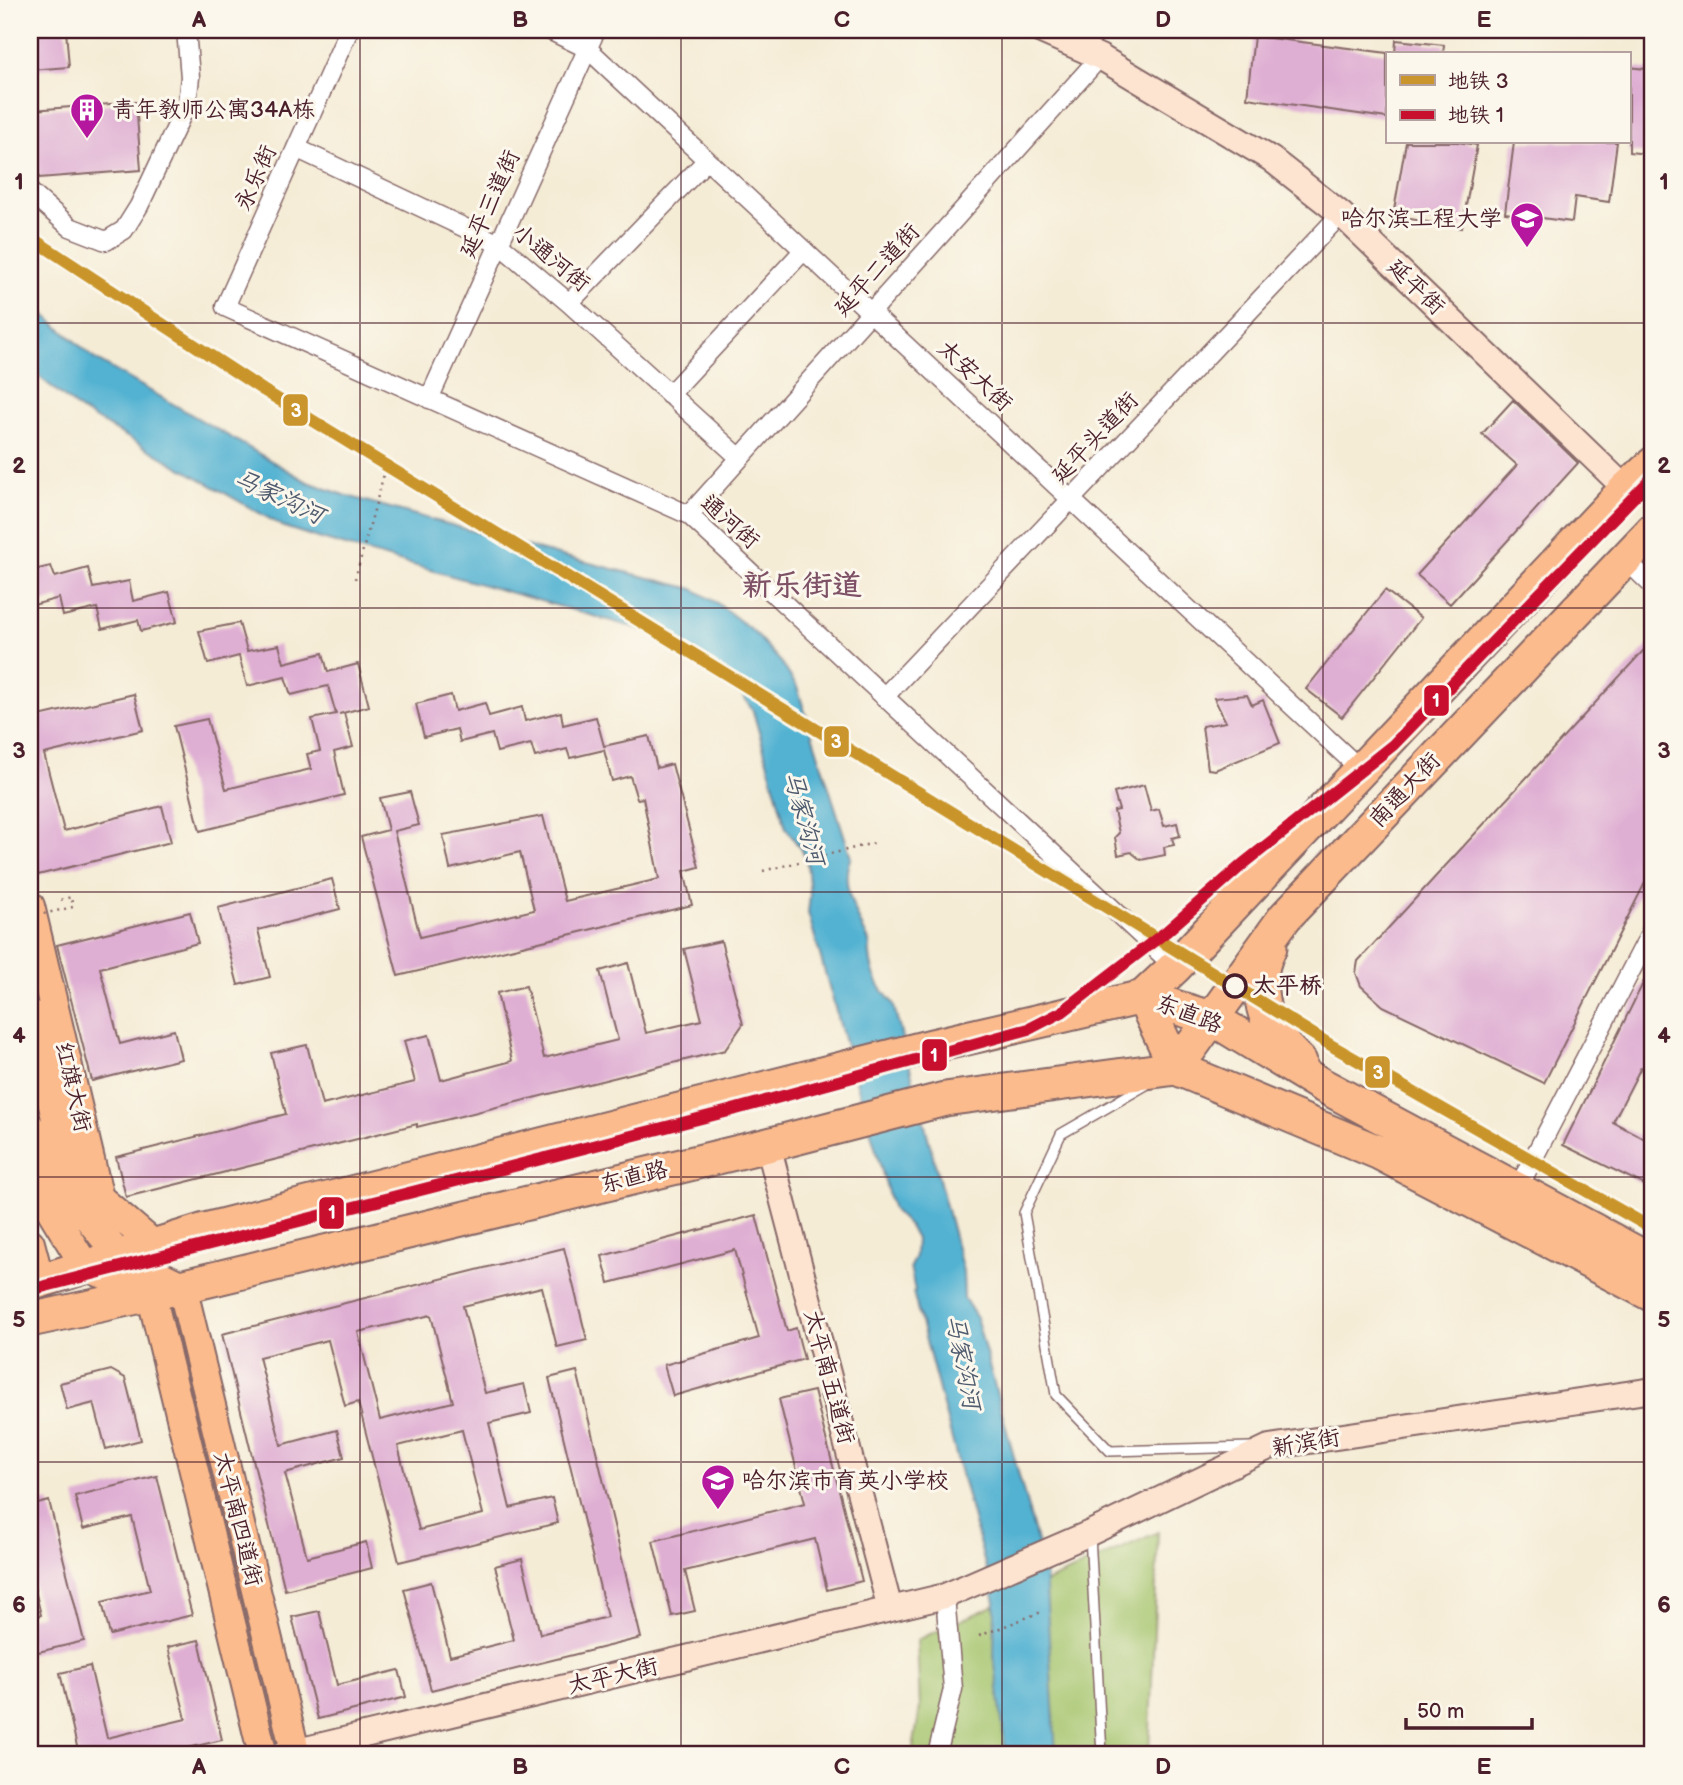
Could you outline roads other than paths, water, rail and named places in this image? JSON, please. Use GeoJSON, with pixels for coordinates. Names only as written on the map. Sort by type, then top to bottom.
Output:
{"type":"FeatureCollection","features":[{"type":"Feature","properties":{"kind":"highway","name":"南通大街"},"geometry":{"type":"LineString","coordinates":[[1143,997],[1175,967],[1626,489],[1653,464]]}},
{"type":"Feature","properties":{"kind":"highway","name":"南通大街"},"geometry":{"type":"LineString","coordinates":[[1176,1068],[1285,917],[1653,530]]}},
{"type":"Feature","properties":{"kind":"highway"},"geometry":{"type":"LineString","coordinates":[[1285,917],[1264,960],[1260,983],[1264,1010],[1277,1037],[1320,1084]]}},
{"type":"Feature","properties":{"kind":"highway"},"geometry":{"type":"LineString","coordinates":[[1143,997],[1176,1068],[1380,1153],[1653,1295]]}},
{"type":"Feature","properties":{"kind":"highway","name":"东直路"},"geometry":{"type":"LineString","coordinates":[[35,1282],[154,1245],[932,1046],[1143,997],[1213,1019],[1320,1084],[1653,1262]]}},
{"type":"Feature","properties":{"kind":"highway","name":"东直路"},"geometry":{"type":"LineString","coordinates":[[30,1320],[166,1290],[945,1100],[1176,1068]]}},
{"type":"Feature","properties":{"kind":"main road","name":"红旗大街"},"geometry":{"type":"LineString","coordinates":[[30,906],[99,1198],[154,1245]]}},
{"type":"Feature","properties":{"kind":"main road","name":"红旗大街"},"geometry":{"type":"LineString","coordinates":[[30,1014],[65,1209]]}},
{"type":"Feature","properties":{"kind":"main road"},"geometry":{"type":"LineString","coordinates":[[30,1126],[65,1209],[85,1266],[166,1290]]}},
{"type":"Feature","properties":{"kind":"main road"},"geometry":{"type":"LineString","coordinates":[[65,1209],[119,1256],[166,1290]]}},
{"type":"Feature","properties":{"kind":"main road"},"geometry":{"type":"LineString","coordinates":[[30,1243],[35,1282]]}},
{"type":"Feature","properties":{"kind":"main road","name":"太平南四道街"},"geometry":{"type":"LineString","coordinates":[[166,1290],[291,1754]]}},
{"type":"Feature","properties":{"kind":"main road","name":"太平南四道街"},"geometry":{"type":"LineString","coordinates":[[166,1290],[263,1755]]}},
{"type":"Feature","properties":{"kind":"street"},"geometry":{"type":"LineString","coordinates":[[30,192],[71,228],[106,241],[124,230],[139,206],[187,104],[190,77],[186,30]]}},
{"type":"Feature","properties":{"kind":"street","name":"永乐街"},"geometry":{"type":"LineString","coordinates":[[225,307],[349,30]]}},
{"type":"Feature","properties":{"kind":"street","name":"太安大街"},"geometry":{"type":"LineString","coordinates":[[549,30],[588,49],[1360,769]]}},
{"type":"Feature","properties":{"kind":"street","name":"延平三道街"},"geometry":{"type":"LineString","coordinates":[[429,398],[596,30]]}},
{"type":"Feature","properties":{"kind":"street","name":"延平街"},"geometry":{"type":"LineString","coordinates":[[1039,30],[1100,57],[1271,159],[1341,214],[1626,489]]}},
{"type":"Feature","properties":{"kind":"street","name":"延平二道街"},"geometry":{"type":"LineString","coordinates":[[689,515],[1100,57]]}},
{"type":"Feature","properties":{"kind":"street","name":"小通河街"},"geometry":{"type":"LineString","coordinates":[[296,148],[499,244],[569,303],[740,458]]}},
{"type":"Feature","properties":{"kind":"street"},"geometry":{"type":"LineString","coordinates":[[569,303],[707,160]]}},
{"type":"Feature","properties":{"kind":"street","name":"延平头道街"},"geometry":{"type":"LineString","coordinates":[[884,697],[1341,214]]}},
{"type":"Feature","properties":{"kind":"street"},"geometry":{"type":"LineString","coordinates":[[669,395],[804,250]]}},
{"type":"Feature","properties":{"kind":"street","name":"通河街"},"geometry":{"type":"LineString","coordinates":[[225,307],[689,515],[1175,967]]}},
{"type":"Feature","properties":{"kind":"street"},"geometry":{"type":"LineString","coordinates":[[1624,558],[1653,586]]}},
{"type":"Feature","properties":{"kind":"street"},"geometry":{"type":"LineString","coordinates":[[1518,1188],[1653,928]]}},
{"type":"Feature","properties":{"kind":"street","name":"太平南五道街"},"geometry":{"type":"LineString","coordinates":[[768,1145],[890,1609]]}},
{"type":"Feature","properties":{"kind":"street","name":"新滨街"},"geometry":{"type":"LineString","coordinates":[[945,1596],[1090,1533],[1269,1447],[1653,1390]]}},
{"type":"Feature","properties":{"kind":"street"},"geometry":{"type":"LineString","coordinates":[[937,1755],[953,1689],[945,1596]]}},
{"type":"Feature","properties":{"kind":"street","name":"太平大街"},"geometry":{"type":"LineString","coordinates":[[291,1754],[945,1596]]}},
{"type":"Feature","properties":{"kind":"lane"},"geometry":{"type":"LineString","coordinates":[[1176,1068],[1061,1134],[1024,1213],[1056,1395],[1110,1451],[1269,1447]]}},
{"type":"Feature","properties":{"kind":"lane"},"geometry":{"type":"LineString","coordinates":[[1090,1533],[1102,1755]]}},
{"type":"Feature","properties":{"kind":"water","name":"马家沟河"},"geometry":{"type":"Polygon","coordinates":[[[30,302],[95,359],[308,482],[344,495],[558,555],[693,589],[717,603],[753,631],[781,662],[797,687],[851,857],[847,878],[850,899],[869,941],[874,975],[893,1003],[963,1271],[964,1298],[976,1317],[1045,1571],[1056,1755],[1006,1755],[994,1656],[995,1602],[913,1292],[915,1291],[910,1267],[915,1256],[916,1239],[909,1226],[893,1210],[808,913],[810,895],[807,863],[786,828],[753,711],[746,700],[719,670],[675,639],[284,527],[80,410],[31,370],[30,302]]]}},
{"type":"Feature","properties":{"kind":"metro line","name":"3"},"geometry":{"type":"LineString","coordinates":[[30,237],[263,390],[1334,1047],[1653,1229]]}},
{"type":"Feature","properties":{"kind":"metro line","name":"1"},"geometry":{"type":"LineString","coordinates":[[30,1290],[725,1112],[1029,1029],[1062,1012],[1167,931],[1243,864],[1393,745],[1653,477]]}},
{"type":"Feature","properties":{"kind":"place","name":"青年教师公寓34A栋"},"geometry":{"type":"Point","coordinates":[87,140]}},
{"type":"Feature","properties":{"kind":"place","name":"哈尔滨工程大学"},"geometry":{"type":"Point","coordinates":[1527,249]}},
{"type":"Feature","properties":{"kind":"place","name":"太平桥"},"geometry":{"type":"Point","coordinates":[1235,986]}},
{"type":"Feature","properties":{"kind":"place","name":"哈尔滨市育英小学校"},"geometry":{"type":"Point","coordinates":[718,1511]}},
{"type":"Feature","properties":{"kind":"district","name":"新乐街道"},"geometry":{"type":"Point","coordinates":[802,586]}}]}
